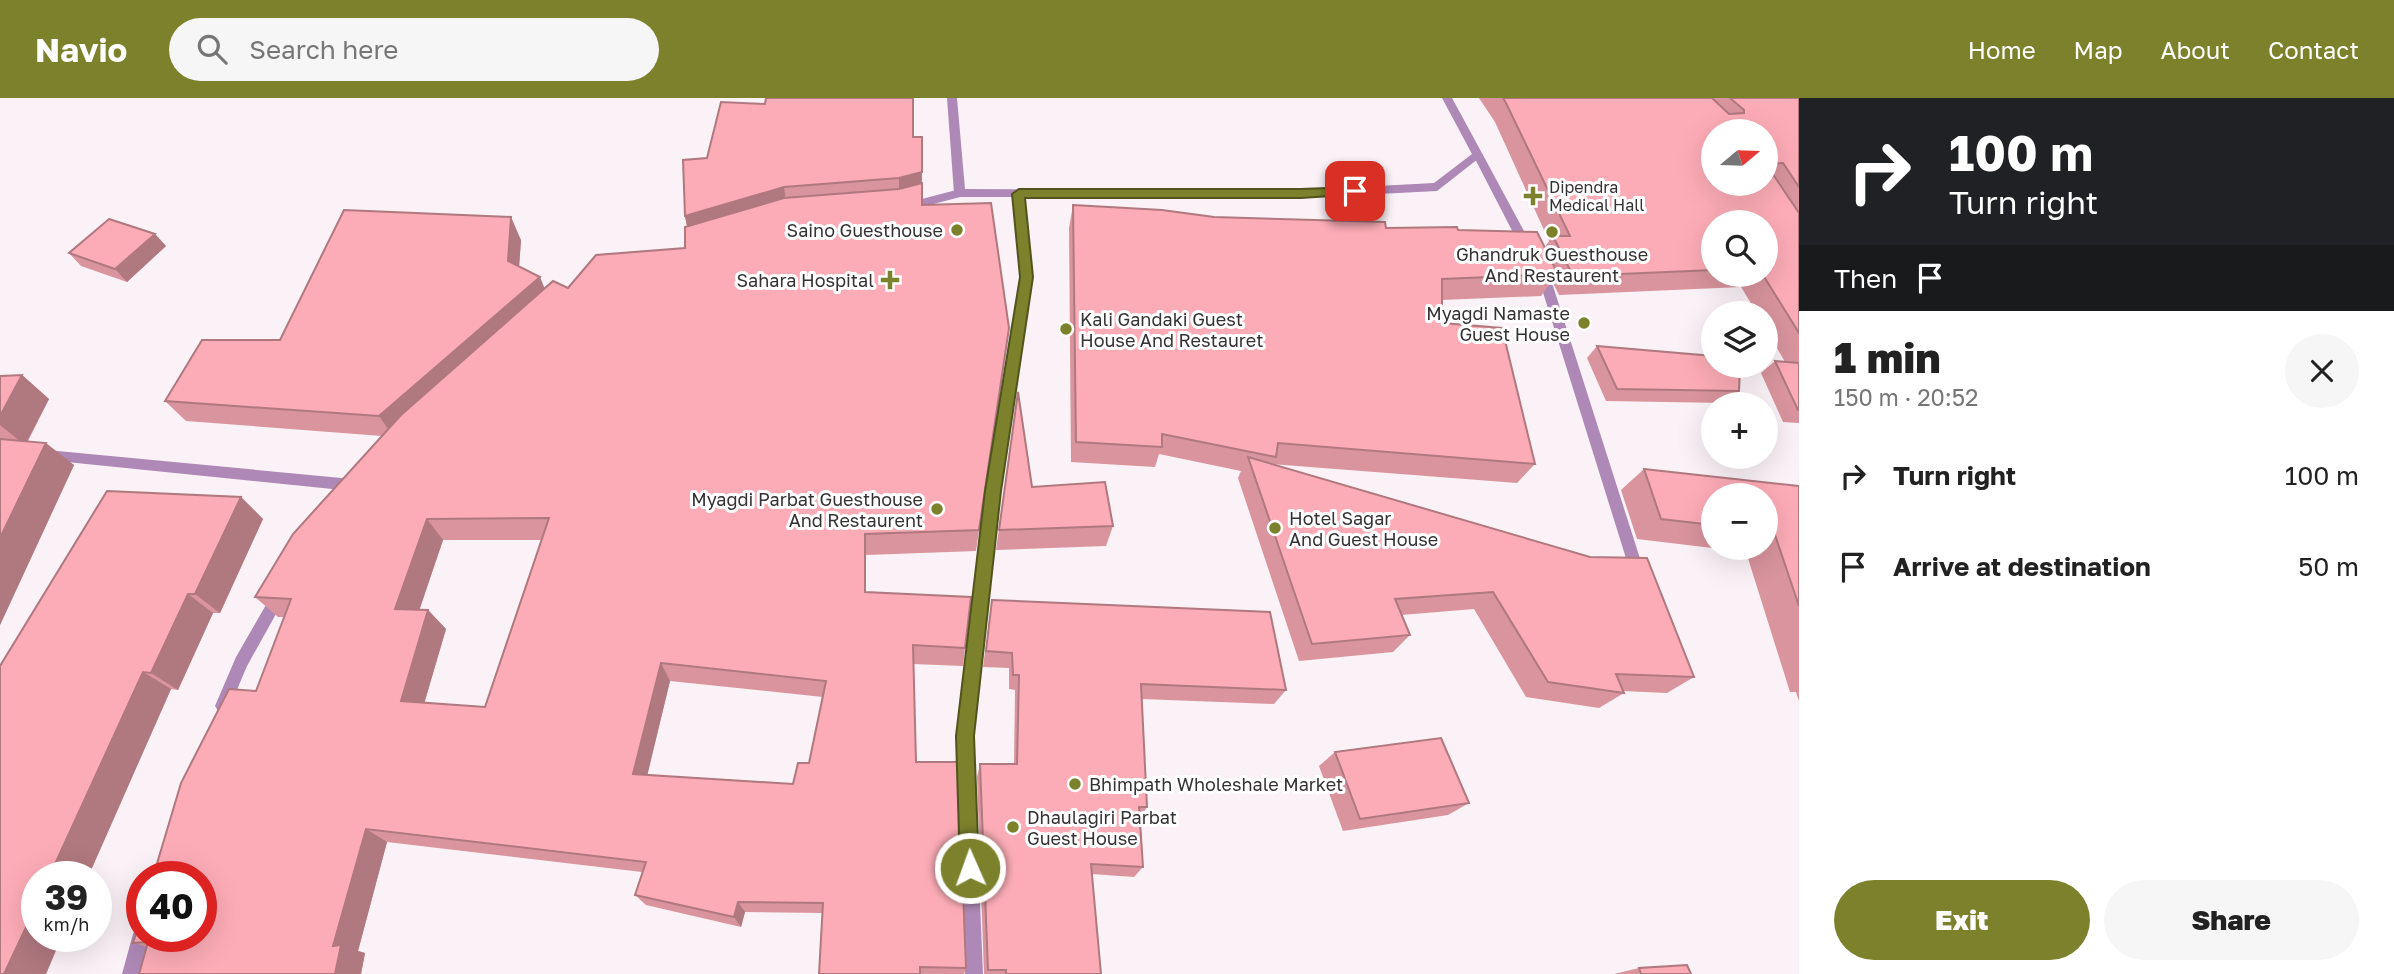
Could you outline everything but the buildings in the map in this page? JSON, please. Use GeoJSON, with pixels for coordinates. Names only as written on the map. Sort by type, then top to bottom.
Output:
{"type":"FeatureCollection","features":[{"type":"Feature","properties":{"kind":"street"},"geometry":{"type":"LineString","coordinates":[[952,98],[960,193]]}},
{"type":"Feature","properties":{"kind":"street"},"geometry":{"type":"LineString","coordinates":[[1447,98],[1547,286],[1637,571]]}},
{"type":"Feature","properties":{"kind":"street"},"geometry":{"type":"LineString","coordinates":[[887,210],[960,193],[1301,194],[1437,187],[1478,155]]}},
{"type":"Feature","properties":{"kind":"street"},"geometry":{"type":"LineString","coordinates":[[974,974],[965,736],[993,491],[1027,277],[1019,194]]}},
{"type":"Feature","properties":{"kind":"street"},"geometry":{"type":"LineString","coordinates":[[27,453],[352,486]]}},
{"type":"Feature","properties":{"kind":"street"},"geometry":{"type":"LineString","coordinates":[[220,713],[241,662],[288,582]]}},
{"type":"Feature","properties":{"kind":"street"},"geometry":{"type":"LineString","coordinates":[[131,974],[137,952]]}},
{"type":"Feature","properties":{"kind":"place","name":"Dipendra Medical Hall"},"geometry":{"type":"Point","coordinates":[1533,196]}},
{"type":"Feature","properties":{"kind":"place","name":"Saino Guesthouse"},"geometry":{"type":"Point","coordinates":[957,230]}},
{"type":"Feature","properties":{"kind":"place","name":"Ghandruk Guesthouse And Restaurent"},"geometry":{"type":"Point","coordinates":[1552,232]}},
{"type":"Feature","properties":{"kind":"place","name":"Sahara Hospital"},"geometry":{"type":"Point","coordinates":[890,280]}},
{"type":"Feature","properties":{"kind":"place","name":"Myagdi Namaste Guest House"},"geometry":{"type":"Point","coordinates":[1584,323]}},
{"type":"Feature","properties":{"kind":"place","name":"Kali Gandaki Guest House And Restauret"},"geometry":{"type":"Point","coordinates":[1066,329]}},
{"type":"Feature","properties":{"kind":"place","name":"Myagdi Parbat Guesthouse And Restaurent"},"geometry":{"type":"Point","coordinates":[937,509]}},
{"type":"Feature","properties":{"kind":"place","name":"Hotel Sagar And Guest House"},"geometry":{"type":"Point","coordinates":[1275,528]}},
{"type":"Feature","properties":{"kind":"place","name":"Bhimpath Wholeshale Market"},"geometry":{"type":"Point","coordinates":[1075,784]}},
{"type":"Feature","properties":{"kind":"place","name":"Dhaulagiri Parbat Guest House"},"geometry":{"type":"Point","coordinates":[1013,827]}},
{"type":"Feature","properties":{"kind":"route"},"geometry":{"type":"LineString","coordinates":[[970,868],[965,736],[993,491],[1027,277],[1019,194],[1301,194],[1355,191]]}}]}
